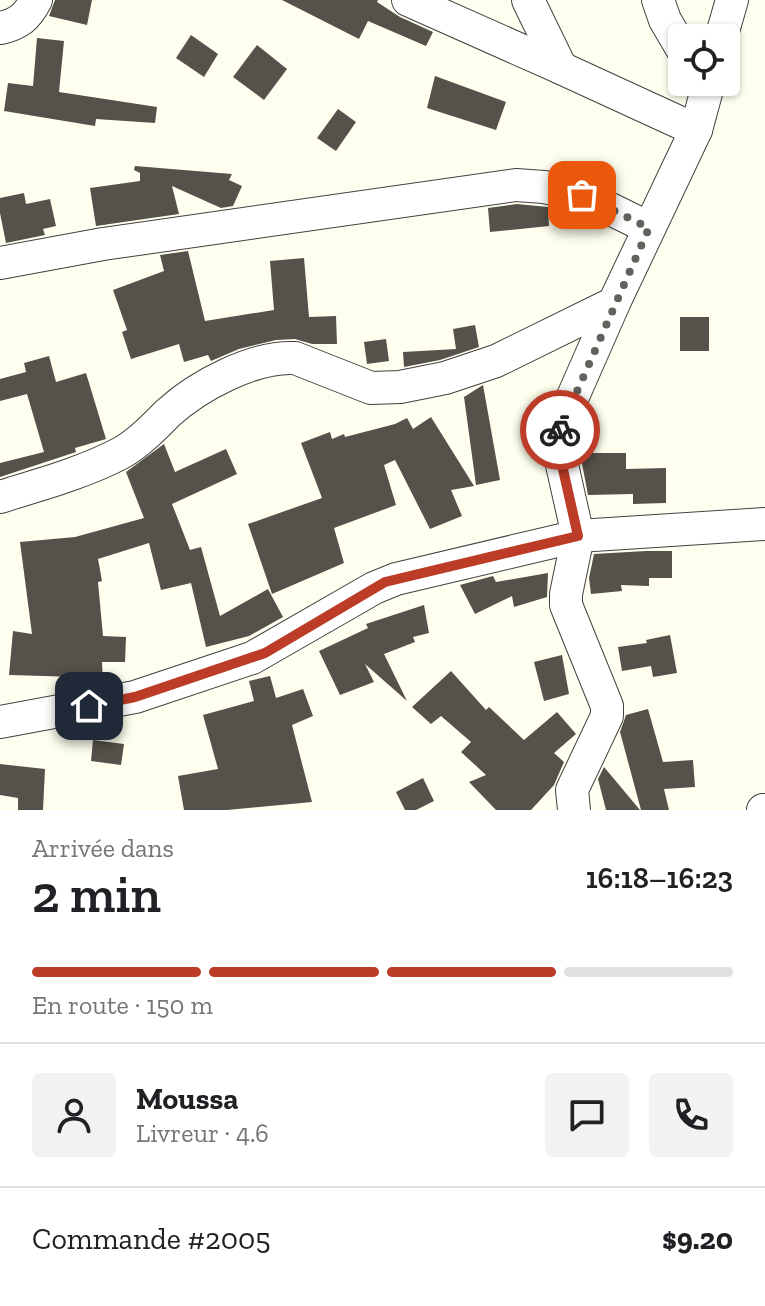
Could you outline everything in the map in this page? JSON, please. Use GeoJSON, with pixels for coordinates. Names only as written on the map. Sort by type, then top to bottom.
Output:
{"type":"FeatureCollection","features":[{"type":"Feature","properties":{"kind":"street"},"geometry":{"type":"LineString","coordinates":[[0,28],[22,20],[36,0]]}},
{"type":"Feature","properties":{"kind":"street"},"geometry":{"type":"LineString","coordinates":[[408,0],[696,130]]}},
{"type":"Feature","properties":{"kind":"street"},"geometry":{"type":"LineString","coordinates":[[528,0],[561,68]]}},
{"type":"Feature","properties":{"kind":"street"},"geometry":{"type":"LineString","coordinates":[[658,0],[668,25]]}},
{"type":"Feature","properties":{"kind":"street"},"geometry":{"type":"LineString","coordinates":[[725,24],[732,0]]}},
{"type":"Feature","properties":{"kind":"street"},"geometry":{"type":"LineString","coordinates":[[574,810],[572,790],[607,716],[607,706],[566,605],[578,536],[558,447],[560,426],[696,130],[704,96]]}},
{"type":"Feature","properties":{"kind":"street"},"geometry":{"type":"LineString","coordinates":[[0,263],[103,244],[516,185],[582,195],[649,228]]}},
{"type":"Feature","properties":{"kind":"street"},"geometry":{"type":"LineString","coordinates":[[0,497],[71,475],[121,453],[171,411],[221,376],[232,372],[283,357],[295,358],[371,388],[400,387],[445,378],[496,361],[614,303]]}},
{"type":"Feature","properties":{"kind":"street"},"geometry":{"type":"LineString","coordinates":[[0,722],[135,697],[265,653],[385,582],[578,536],[765,524]]}},
{"type":"Feature","properties":{"kind":"building"},"geometry":{"type":"Polygon","coordinates":[[[55,0],[92,0],[87,25],[49,16],[55,0]]]}},
{"type":"Feature","properties":{"kind":"building"},"geometry":{"type":"Polygon","coordinates":[[[282,0],[378,0],[400,17],[433,32],[426,46],[368,21],[359,39],[282,0]]]}},
{"type":"Feature","properties":{"kind":"building"},"geometry":{"type":"Polygon","coordinates":[[[191,35],[218,54],[204,77],[176,58],[191,35]]]}},
{"type":"Feature","properties":{"kind":"building"},"geometry":{"type":"Polygon","coordinates":[[[37,38],[64,41],[59,92],[157,107],[155,123],[96,119],[95,126],[4,111],[8,83],[33,86],[37,38]]]}},
{"type":"Feature","properties":{"kind":"building"},"geometry":{"type":"Polygon","coordinates":[[[257,45],[287,69],[264,100],[233,77],[257,45]]]}},
{"type":"Feature","properties":{"kind":"building"},"geometry":{"type":"Polygon","coordinates":[[[435,76],[506,102],[496,130],[427,108],[435,76]]]}},
{"type":"Feature","properties":{"kind":"building"},"geometry":{"type":"Polygon","coordinates":[[[338,109],[356,122],[336,151],[317,138],[338,109]]]}},
{"type":"Feature","properties":{"kind":"building"},"geometry":{"type":"Polygon","coordinates":[[[135,166],[232,174],[229,180],[242,186],[233,206],[221,208],[172,186],[179,214],[96,226],[90,188],[140,181],[140,173],[134,170],[135,166]]]}},
{"type":"Feature","properties":{"kind":"building"},"geometry":{"type":"Polygon","coordinates":[[[24,193],[26,204],[50,199],[56,226],[43,229],[45,235],[6,243],[0,198],[24,193]]]}},
{"type":"Feature","properties":{"kind":"building"},"geometry":{"type":"Polygon","coordinates":[[[517,204],[548,207],[549,226],[490,232],[488,208],[517,204]]]}},
{"type":"Feature","properties":{"kind":"building"},"geometry":{"type":"Polygon","coordinates":[[[188,251],[205,321],[274,310],[270,261],[304,258],[309,317],[336,316],[337,344],[276,340],[239,349],[211,361],[208,355],[184,362],[179,344],[131,359],[122,332],[127,330],[113,290],[164,271],[160,255],[188,251]]]}},
{"type":"Feature","properties":{"kind":"building"},"geometry":{"type":"Polygon","coordinates":[[[680,317],[709,317],[709,351],[680,351],[680,317]]]}},
{"type":"Feature","properties":{"kind":"building"},"geometry":{"type":"Polygon","coordinates":[[[475,325],[479,347],[440,360],[404,367],[403,352],[456,349],[453,329],[475,325]]]}},
{"type":"Feature","properties":{"kind":"building"},"geometry":{"type":"Polygon","coordinates":[[[386,339],[389,361],[367,364],[364,342],[386,339]]]}},
{"type":"Feature","properties":{"kind":"building"},"geometry":{"type":"Polygon","coordinates":[[[49,356],[56,382],[86,373],[106,439],[0,477],[0,463],[44,452],[27,394],[0,401],[0,379],[26,372],[24,363],[49,356]]]}},
{"type":"Feature","properties":{"kind":"building"},"geometry":{"type":"Polygon","coordinates":[[[483,385],[500,480],[476,485],[464,397],[483,385]]]}},
{"type":"Feature","properties":{"kind":"building"},"geometry":{"type":"Polygon","coordinates":[[[431,417],[474,486],[451,490],[462,516],[430,529],[395,460],[384,465],[396,505],[334,528],[344,563],[272,594],[248,524],[322,498],[301,443],[330,432],[332,439],[344,434],[345,437],[407,418],[413,429],[431,417]]]}},
{"type":"Feature","properties":{"kind":"building"},"geometry":{"type":"Polygon","coordinates":[[[164,444],[175,472],[226,449],[237,474],[172,504],[190,550],[201,547],[220,616],[268,589],[283,617],[249,636],[206,647],[191,583],[161,590],[149,543],[98,559],[102,581],[98,582],[103,636],[126,637],[125,662],[102,662],[103,684],[77,688],[77,677],[9,675],[13,631],[32,634],[20,542],[75,537],[144,518],[126,472],[164,444]]]}},
{"type":"Feature","properties":{"kind":"building"},"geometry":{"type":"Polygon","coordinates":[[[580,453],[626,453],[626,469],[666,468],[666,503],[633,504],[633,494],[588,495],[580,453]]]}},
{"type":"Feature","properties":{"kind":"building"},"geometry":{"type":"Polygon","coordinates":[[[672,551],[672,578],[649,578],[649,586],[621,585],[622,591],[591,594],[589,578],[594,554],[672,551]]]}},
{"type":"Feature","properties":{"kind":"building"},"geometry":{"type":"Polygon","coordinates":[[[548,573],[547,597],[514,607],[512,596],[475,614],[460,585],[493,576],[496,582],[548,573]]]}},
{"type":"Feature","properties":{"kind":"building"},"geometry":{"type":"Polygon","coordinates":[[[424,605],[429,633],[413,637],[415,642],[384,654],[407,701],[365,664],[374,682],[340,695],[319,651],[368,628],[366,624],[424,605]]]}},
{"type":"Feature","properties":{"kind":"building"},"geometry":{"type":"Polygon","coordinates":[[[670,635],[677,673],[653,677],[651,666],[622,671],[618,647],[647,643],[646,640],[670,635]]]}},
{"type":"Feature","properties":{"kind":"building"},"geometry":{"type":"Polygon","coordinates":[[[562,655],[569,694],[544,701],[534,662],[562,655]]]}},
{"type":"Feature","properties":{"kind":"building"},"geometry":{"type":"Polygon","coordinates":[[[451,671],[486,710],[489,707],[524,740],[557,712],[576,734],[554,753],[564,762],[554,785],[531,810],[496,810],[469,782],[486,775],[461,752],[471,742],[441,716],[431,724],[412,707],[451,671]]]}},
{"type":"Feature","properties":{"kind":"building"},"geometry":{"type":"Polygon","coordinates":[[[270,676],[276,698],[303,689],[313,716],[292,725],[312,802],[227,810],[184,810],[178,776],[218,769],[203,715],[254,701],[249,681],[270,676]]]}},
{"type":"Feature","properties":{"kind":"building"},"geometry":{"type":"Polygon","coordinates":[[[648,709],[663,762],[693,760],[695,787],[664,789],[669,810],[641,810],[620,732],[626,715],[648,709]]]}},
{"type":"Feature","properties":{"kind":"building"},"geometry":{"type":"Polygon","coordinates":[[[93,740],[124,744],[121,765],[91,761],[93,740]]]}},
{"type":"Feature","properties":{"kind":"building"},"geometry":{"type":"Polygon","coordinates":[[[0,764],[45,769],[43,810],[18,810],[18,798],[0,795],[0,764]]]}},
{"type":"Feature","properties":{"kind":"building"},"geometry":{"type":"Polygon","coordinates":[[[604,767],[640,810],[606,810],[598,779],[604,767]]]}},
{"type":"Feature","properties":{"kind":"building"},"geometry":{"type":"Polygon","coordinates":[[[423,778],[434,801],[416,810],[405,810],[396,792],[423,778]]]}},
{"type":"Feature","properties":{"kind":"way so far"},"geometry":{"type":"LineString","coordinates":[[560,430],[649,228],[582,195]]}},
{"type":"Feature","properties":{"kind":"route"},"geometry":{"type":"LineString","coordinates":[[89,706],[135,697],[265,653],[385,582],[578,536],[558,447],[560,430]]}}]}
